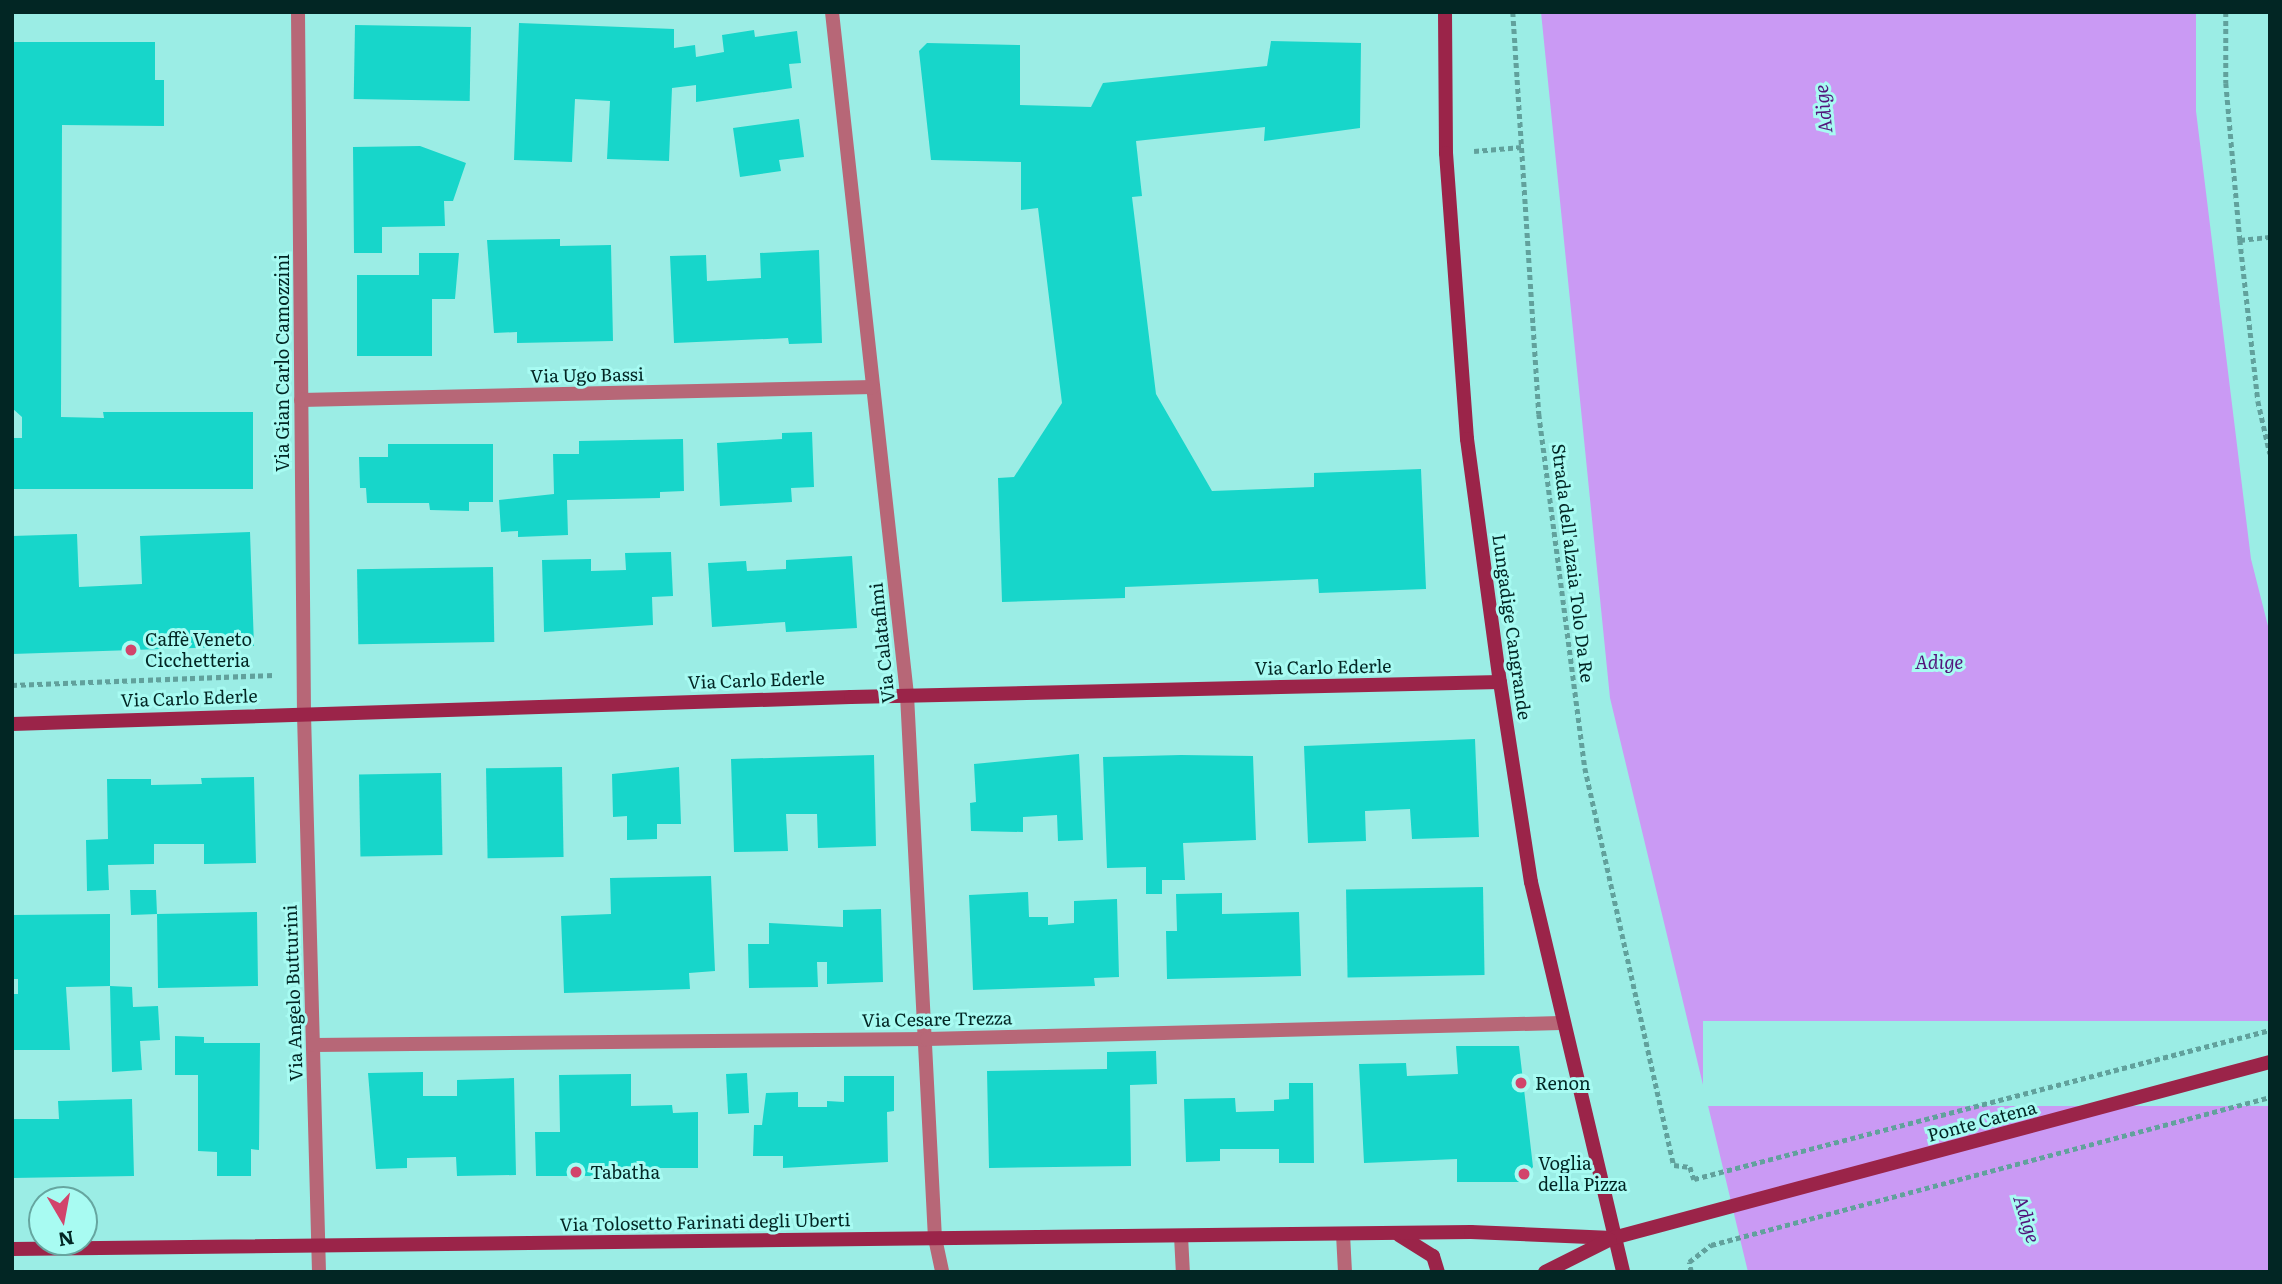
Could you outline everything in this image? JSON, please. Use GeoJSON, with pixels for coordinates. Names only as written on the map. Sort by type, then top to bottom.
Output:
{"type":"FeatureCollection","features":[{"type":"Feature","properties":{"kind":"street","name":"Via Gian Carlo Camozzini"},"geometry":{"type":"LineString","coordinates":[[298,12],[303,714]]}},
{"type":"Feature","properties":{"kind":"street","name":"Via Calatafimi"},"geometry":{"type":"LineString","coordinates":[[832,12],[908,695],[935,1238],[942,1272]]}},
{"type":"Feature","properties":{"kind":"street","name":"Lungadige Cangrande"},"geometry":{"type":"LineString","coordinates":[[1445,12],[1446,153],[1467,439],[1500,682],[1531,881],[1561,1023],[1623,1272]]}},
{"type":"Feature","properties":{"kind":"street","name":"Via Ugo Bassi"},"geometry":{"type":"LineString","coordinates":[[302,400],[873,387]]}},
{"type":"Feature","properties":{"kind":"street","name":"Via Carlo Ederle"},"geometry":{"type":"LineString","coordinates":[[12,724],[908,695],[1500,682]]}},
{"type":"Feature","properties":{"kind":"street","name":"Via Angelo Butturini"},"geometry":{"type":"LineString","coordinates":[[303,714],[319,1272]]}},
{"type":"Feature","properties":{"kind":"street","name":"Via Cesare Trezza"},"geometry":{"type":"LineString","coordinates":[[314,1045],[927,1039],[1561,1023]]}},
{"type":"Feature","properties":{"kind":"street","name":"Ponte Catena"},"geometry":{"type":"LineString","coordinates":[[1704,1216],[2270,1062]]}},
{"type":"Feature","properties":{"kind":"street","name":"Via Tolosetto Farinati degli Uberti"},"geometry":{"type":"LineString","coordinates":[[12,1249],[1343,1234],[1613,1238],[1704,1216]]}},
{"type":"Feature","properties":{"kind":"street"},"geometry":{"type":"LineString","coordinates":[[1343,1234],[1345,1272]]}},
{"type":"Feature","properties":{"kind":"street"},"geometry":{"type":"LineString","coordinates":[[1398,1234],[1433,1256],[1438,1272]]}},
{"type":"Feature","properties":{"kind":"street"},"geometry":{"type":"LineString","coordinates":[[1181,1236],[1183,1272]]}},
{"type":"Feature","properties":{"kind":"street"},"geometry":{"type":"LineString","coordinates":[[1545,1272],[1613,1238]]}},
{"type":"Feature","properties":{"kind":"path","name":"Strada dell'alzaia Tolo Da Re"},"geometry":{"type":"LineString","coordinates":[[1513,12],[1539,414],[1585,768],[1674,1165],[1690,1167],[1694,1179],[2270,1030]]}},
{"type":"Feature","properties":{"kind":"path"},"geometry":{"type":"LineString","coordinates":[[2226,12],[2226,83],[2240,240],[2258,401],[2270,454]]}},
{"type":"Feature","properties":{"kind":"path"},"geometry":{"type":"LineString","coordinates":[[1446,153],[1522,147]]}},
{"type":"Feature","properties":{"kind":"path"},"geometry":{"type":"LineString","coordinates":[[2240,240],[2270,237]]}},
{"type":"Feature","properties":{"kind":"path"},"geometry":{"type":"LineString","coordinates":[[12,685],[274,679],[274,667]]}},
{"type":"Feature","properties":{"kind":"path"},"geometry":{"type":"LineString","coordinates":[[1691,1272],[1689,1262],[1711,1245],[2270,1097]]}},
{"type":"Feature","properties":{"kind":"water","name":"Adige"},"geometry":{"type":"Polygon","coordinates":[[[1541,12],[2196,12],[2196,111],[2251,559],[2270,634],[2270,1272],[1748,1272],[1610,698],[1541,12]]]}},
{"type":"Feature","properties":{"kind":"pier"},"geometry":{"type":"Polygon","coordinates":[[[1703,1021],[2270,1021],[2270,1106],[1703,1106],[1703,1021]]]}},
{"type":"Feature","properties":{"kind":"building"},"geometry":{"type":"Polygon","coordinates":[[[519,23],[674,29],[674,48],[695,45],[696,57],[724,52],[722,35],[754,30],[755,37],[797,31],[801,63],[789,64],[792,88],[696,102],[696,85],[672,88],[669,161],[607,159],[610,101],[575,99],[572,162],[514,160],[519,23]]]}},
{"type":"Feature","properties":{"kind":"building"},"geometry":{"type":"Polygon","coordinates":[[[355,25],[471,27],[470,101],[354,99],[355,25]]]}},
{"type":"Feature","properties":{"kind":"building"},"geometry":{"type":"Polygon","coordinates":[[[1271,41],[1361,43],[1360,128],[1264,141],[1265,127],[1136,141],[1142,196],[1132,197],[1156,394],[1212,491],[1314,487],[1314,473],[1421,469],[1426,589],[1319,593],[1318,579],[1125,587],[1125,598],[1002,602],[998,478],[1014,477],[1062,403],[1038,208],[1021,210],[1021,162],[931,160],[919,51],[927,43],[1020,45],[1020,105],[1091,107],[1103,83],[1267,66],[1271,41]]]}},
{"type":"Feature","properties":{"kind":"building"},"geometry":{"type":"Polygon","coordinates":[[[12,42],[155,42],[155,80],[164,80],[164,126],[62,125],[61,417],[104,418],[103,412],[253,412],[253,489],[12,489],[12,438],[22,438],[22,417],[12,408],[12,42]]]}},
{"type":"Feature","properties":{"kind":"building"},"geometry":{"type":"Polygon","coordinates":[[[799,119],[804,157],[779,160],[781,171],[740,177],[733,128],[799,119]]]}},
{"type":"Feature","properties":{"kind":"building"},"geometry":{"type":"Polygon","coordinates":[[[420,146],[466,163],[453,201],[444,201],[445,226],[382,227],[382,253],[354,253],[353,147],[420,146]]]}},
{"type":"Feature","properties":{"kind":"building"},"geometry":{"type":"Polygon","coordinates":[[[560,239],[560,246],[611,245],[613,341],[517,343],[517,332],[494,333],[487,240],[560,239]]]}},
{"type":"Feature","properties":{"kind":"building"},"geometry":{"type":"Polygon","coordinates":[[[819,250],[822,343],[789,344],[788,338],[674,343],[670,256],[706,255],[707,281],[761,278],[760,253],[819,250]]]}},
{"type":"Feature","properties":{"kind":"building"},"geometry":{"type":"Polygon","coordinates":[[[419,253],[459,253],[455,299],[432,299],[432,356],[357,356],[357,275],[419,275],[419,253]]]}},
{"type":"Feature","properties":{"kind":"building"},"geometry":{"type":"Polygon","coordinates":[[[812,432],[814,487],[791,488],[792,502],[720,506],[717,443],[782,439],[782,433],[812,432]]]}},
{"type":"Feature","properties":{"kind":"building"},"geometry":{"type":"Polygon","coordinates":[[[683,439],[684,491],[660,492],[660,498],[567,500],[568,535],[518,537],[518,531],[501,532],[499,500],[554,494],[553,454],[579,454],[579,441],[683,439]]]}},
{"type":"Feature","properties":{"kind":"building"},"geometry":{"type":"Polygon","coordinates":[[[388,444],[493,444],[493,502],[469,502],[469,511],[430,510],[429,503],[367,503],[366,488],[360,488],[359,457],[388,457],[388,444]]]}},
{"type":"Feature","properties":{"kind":"building"},"geometry":{"type":"Polygon","coordinates":[[[250,532],[254,646],[12,654],[12,536],[77,534],[79,587],[142,584],[140,536],[250,532]]]}},
{"type":"Feature","properties":{"kind":"building"},"geometry":{"type":"Polygon","coordinates":[[[671,552],[673,596],[652,597],[653,625],[544,632],[542,560],[591,559],[591,571],[626,570],[625,553],[671,552]]]}},
{"type":"Feature","properties":{"kind":"building"},"geometry":{"type":"Polygon","coordinates":[[[852,556],[857,628],[786,632],[785,622],[712,627],[708,563],[746,561],[747,571],[786,569],[786,560],[852,556]]]}},
{"type":"Feature","properties":{"kind":"building"},"geometry":{"type":"Polygon","coordinates":[[[493,567],[494,642],[358,644],[357,569],[493,567]]]}},
{"type":"Feature","properties":{"kind":"building"},"geometry":{"type":"Polygon","coordinates":[[[1475,739],[1479,837],[1412,839],[1410,809],[1365,811],[1366,841],[1308,843],[1304,746],[1475,739]]]}},
{"type":"Feature","properties":{"kind":"building"},"geometry":{"type":"Polygon","coordinates":[[[1079,754],[1083,840],[1058,841],[1057,815],[1023,817],[1023,832],[971,831],[970,803],[976,802],[974,764],[1079,754]]]}},
{"type":"Feature","properties":{"kind":"building"},"geometry":{"type":"Polygon","coordinates":[[[874,755],[876,846],[818,848],[817,814],[786,814],[788,851],[734,852],[731,759],[874,755]]]}},
{"type":"Feature","properties":{"kind":"building"},"geometry":{"type":"Polygon","coordinates":[[[1253,756],[1256,840],[1183,843],[1185,880],[1162,880],[1162,894],[1146,894],[1146,867],[1107,868],[1103,757],[1253,756]]]}},
{"type":"Feature","properties":{"kind":"building"},"geometry":{"type":"Polygon","coordinates":[[[562,767],[564,857],[488,858],[486,768],[562,767]]]}},
{"type":"Feature","properties":{"kind":"building"},"geometry":{"type":"Polygon","coordinates":[[[679,767],[681,824],[657,824],[657,839],[627,840],[627,816],[613,817],[612,774],[679,767]]]}},
{"type":"Feature","properties":{"kind":"building"},"geometry":{"type":"Polygon","coordinates":[[[441,773],[442,855],[360,856],[359,774],[441,773]]]}},
{"type":"Feature","properties":{"kind":"building"},"geometry":{"type":"Polygon","coordinates":[[[254,777],[256,863],[204,864],[204,844],[154,844],[154,864],[108,865],[109,890],[87,891],[86,840],[108,839],[107,779],[151,779],[151,785],[202,784],[201,778],[254,777]]]}},
{"type":"Feature","properties":{"kind":"building"},"geometry":{"type":"Polygon","coordinates":[[[711,876],[715,971],[689,973],[690,989],[564,993],[561,916],[611,914],[610,878],[711,876]]]}},
{"type":"Feature","properties":{"kind":"building"},"geometry":{"type":"Polygon","coordinates":[[[1483,887],[1485,975],[1348,977],[1346,889],[1483,887]]]}},
{"type":"Feature","properties":{"kind":"building"},"geometry":{"type":"Polygon","coordinates":[[[130,890],[156,890],[157,914],[131,915],[130,890]]]}},
{"type":"Feature","properties":{"kind":"building"},"geometry":{"type":"Polygon","coordinates":[[[1028,892],[1029,917],[1048,917],[1048,925],[1074,923],[1074,901],[1117,899],[1119,977],[1094,978],[1095,986],[973,990],[969,895],[1028,892]]]}},
{"type":"Feature","properties":{"kind":"building"},"geometry":{"type":"Polygon","coordinates":[[[1222,893],[1222,914],[1299,912],[1301,976],[1167,979],[1166,931],[1177,931],[1176,894],[1222,893]]]}},
{"type":"Feature","properties":{"kind":"building"},"geometry":{"type":"Polygon","coordinates":[[[881,909],[883,982],[827,984],[827,962],[817,962],[818,987],[749,988],[748,944],[769,944],[769,923],[843,927],[843,910],[881,909]]]}},
{"type":"Feature","properties":{"kind":"building"},"geometry":{"type":"Polygon","coordinates":[[[257,912],[258,986],[158,988],[157,914],[257,912]]]}},
{"type":"Feature","properties":{"kind":"building"},"geometry":{"type":"Polygon","coordinates":[[[110,914],[110,986],[66,987],[70,1050],[13,1050],[12,994],[18,994],[18,979],[12,979],[12,915],[110,914]]]}},
{"type":"Feature","properties":{"kind":"building"},"geometry":{"type":"Polygon","coordinates":[[[110,986],[132,987],[133,1007],[158,1006],[160,1040],[140,1041],[142,1070],[112,1072],[110,986]]]}},
{"type":"Feature","properties":{"kind":"building"},"geometry":{"type":"Polygon","coordinates":[[[175,1036],[204,1037],[204,1043],[260,1043],[259,1150],[251,1149],[251,1176],[217,1176],[217,1152],[198,1151],[198,1075],[175,1075],[175,1036]]]}},
{"type":"Feature","properties":{"kind":"building"},"geometry":{"type":"Polygon","coordinates":[[[1456,1046],[1519,1046],[1533,1167],[1520,1182],[1457,1182],[1457,1159],[1364,1163],[1359,1064],[1406,1063],[1407,1076],[1458,1074],[1456,1046]]]}},
{"type":"Feature","properties":{"kind":"building"},"geometry":{"type":"Polygon","coordinates":[[[1156,1051],[1157,1084],[1130,1085],[1131,1166],[989,1168],[987,1071],[1107,1069],[1107,1052],[1156,1051]]]}},
{"type":"Feature","properties":{"kind":"building"},"geometry":{"type":"Polygon","coordinates":[[[423,1072],[423,1096],[457,1096],[457,1080],[514,1078],[516,1175],[457,1176],[456,1157],[407,1158],[407,1168],[376,1169],[368,1073],[423,1072]]]}},
{"type":"Feature","properties":{"kind":"building"},"geometry":{"type":"Polygon","coordinates":[[[747,1073],[749,1113],[728,1114],[726,1074],[747,1073]]]}},
{"type":"Feature","properties":{"kind":"building"},"geometry":{"type":"Polygon","coordinates":[[[631,1074],[631,1106],[672,1105],[673,1113],[698,1112],[698,1168],[632,1168],[633,1176],[536,1176],[535,1132],[560,1132],[559,1075],[631,1074]]]}},
{"type":"Feature","properties":{"kind":"building"},"geometry":{"type":"Polygon","coordinates":[[[844,1076],[894,1076],[894,1111],[887,1112],[888,1162],[783,1168],[783,1156],[753,1156],[754,1125],[762,1125],[766,1093],[798,1092],[798,1107],[827,1107],[827,1101],[844,1102],[844,1076]]]}},
{"type":"Feature","properties":{"kind":"building"},"geometry":{"type":"Polygon","coordinates":[[[1289,1083],[1313,1083],[1314,1163],[1279,1163],[1279,1149],[1220,1149],[1220,1161],[1186,1162],[1184,1099],[1235,1098],[1236,1112],[1274,1111],[1274,1100],[1289,1099],[1289,1083]]]}},
{"type":"Feature","properties":{"kind":"building"},"geometry":{"type":"Polygon","coordinates":[[[132,1099],[134,1176],[12,1178],[12,1119],[59,1119],[58,1101],[132,1099]]]}},
{"type":"Feature","properties":{"kind":"place","name":"Caffè Veneto Cicchetteria"},"geometry":{"type":"Point","coordinates":[131,650]}},
{"type":"Feature","properties":{"kind":"place","name":"Renon"},"geometry":{"type":"Point","coordinates":[1521,1083]}},
{"type":"Feature","properties":{"kind":"place","name":"Tabatha"},"geometry":{"type":"Point","coordinates":[576,1172]}},
{"type":"Feature","properties":{"kind":"place","name":"Voglia della Pizza"},"geometry":{"type":"Point","coordinates":[1524,1174]}}]}
